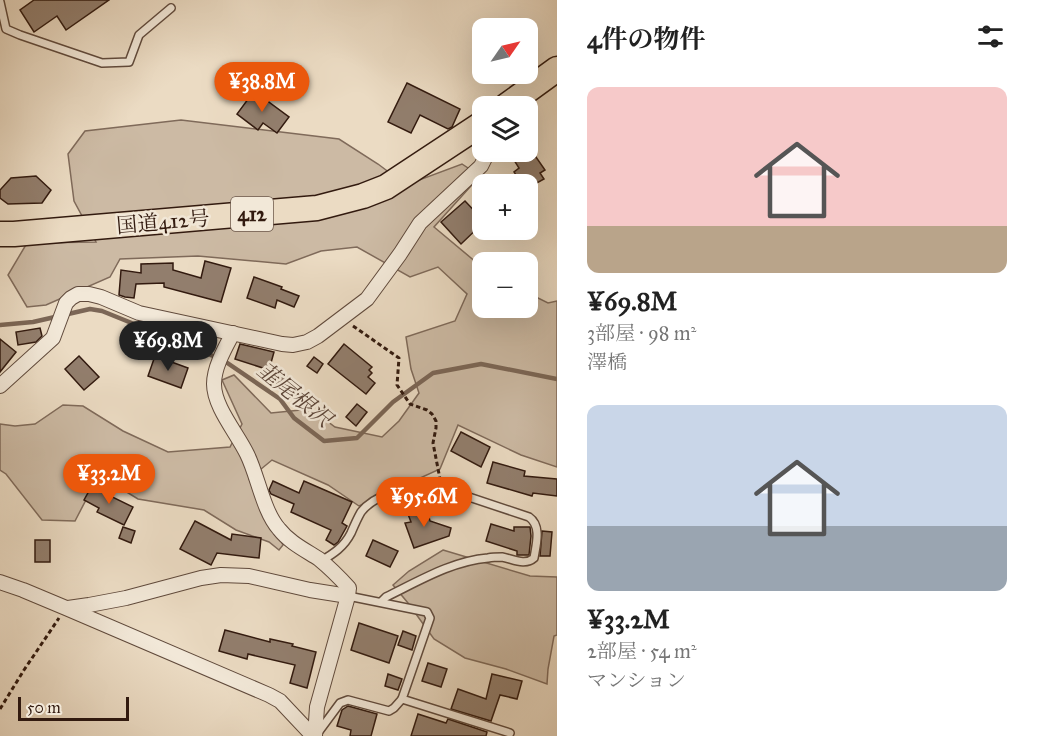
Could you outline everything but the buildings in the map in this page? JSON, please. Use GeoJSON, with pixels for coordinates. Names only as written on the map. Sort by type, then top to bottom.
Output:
{"type":"FeatureCollection","features":[{"type":"Feature","properties":{"kind":"highway"},"geometry":{"type":"LineString","coordinates":[[520,96],[557,69]]}},
{"type":"Feature","properties":{"kind":"highway","name":"国道412号"},"geometry":{"type":"LineString","coordinates":[[0,234],[317,208],[363,196],[386,187],[472,130]]}},
{"type":"Feature","properties":{"kind":"street"},"geometry":{"type":"LineString","coordinates":[[0,386],[53,338],[66,303],[78,294],[101,297],[140,313],[282,344],[293,345],[307,342],[367,299],[420,223],[483,162]]}},
{"type":"Feature","properties":{"kind":"street"},"geometry":{"type":"LineString","coordinates":[[233,333],[217,368],[214,384],[218,402],[248,455],[269,514],[276,527],[285,537],[336,573],[349,588],[318,707],[314,736]]}},
{"type":"Feature","properties":{"kind":"street"},"geometry":{"type":"LineString","coordinates":[[66,608],[126,598],[201,578],[232,574],[348,596]]}},
{"type":"Feature","properties":{"kind":"street"},"geometry":{"type":"LineString","coordinates":[[0,582],[269,695],[280,701],[314,736]]}},
{"type":"Feature","properties":{"kind":"lane"},"geometry":{"type":"LineString","coordinates":[[0,2],[6,29],[102,63],[129,62],[139,35],[171,8]]}},
{"type":"Feature","properties":{"kind":"lane"},"geometry":{"type":"LineString","coordinates":[[321,561],[336,552],[344,543],[350,536],[360,514],[372,502],[386,494],[403,490],[428,486],[442,488],[534,520],[537,530],[534,558],[531,561],[501,557],[472,560],[440,571],[386,597],[381,602]]}},
{"type":"Feature","properties":{"kind":"lane"},"geometry":{"type":"LineString","coordinates":[[314,736],[340,703],[348,700],[389,711],[394,708],[402,699],[430,618],[427,612],[348,596]]}},
{"type":"Feature","properties":{"kind":"lane"},"geometry":{"type":"LineString","coordinates":[[402,699],[510,733]]}},
{"type":"Feature","properties":{"kind":"path"},"geometry":{"type":"LineString","coordinates":[[342,319],[399,358],[397,385],[410,404],[427,410],[436,421],[433,443],[442,488]]}},
{"type":"Feature","properties":{"kind":"path"},"geometry":{"type":"LineString","coordinates":[[0,710],[66,608]]}},
{"type":"Feature","properties":{"kind":"shaded area"},"geometry":{"type":"Polygon","coordinates":[[[181,120],[339,139],[406,185],[462,164],[477,174],[472,174],[472,185],[434,227],[472,259],[472,318],[538,318],[538,298],[548,303],[557,301],[557,467],[521,455],[458,425],[440,469],[359,506],[328,485],[272,460],[249,479],[283,545],[279,550],[269,542],[236,530],[204,510],[138,499],[99,475],[75,521],[42,520],[6,474],[0,470],[0,424],[15,426],[35,424],[63,405],[83,406],[123,431],[168,452],[230,447],[242,424],[222,380],[234,375],[271,413],[311,409],[335,427],[382,437],[399,421],[419,393],[411,369],[406,337],[455,321],[467,294],[438,267],[410,277],[357,247],[321,251],[286,264],[198,256],[120,259],[110,277],[46,305],[27,307],[8,275],[27,243],[96,242],[74,201],[68,154],[85,131],[181,120]]]}},
{"type":"Feature","properties":{"kind":"shaded area"},"geometry":{"type":"Polygon","coordinates":[[[443,550],[530,576],[557,577],[557,635],[554,636],[547,684],[506,669],[465,658],[434,639],[393,585],[409,571],[443,550]]]}},
{"type":"Feature","properties":{"kind":"waterway","name":"韮尾根沢"},"geometry":{"type":"LineString","coordinates":[[0,325],[33,322],[90,309],[102,311],[223,360],[280,399],[294,418],[324,441],[357,438],[393,402],[433,373],[481,364],[557,379]]}}]}
